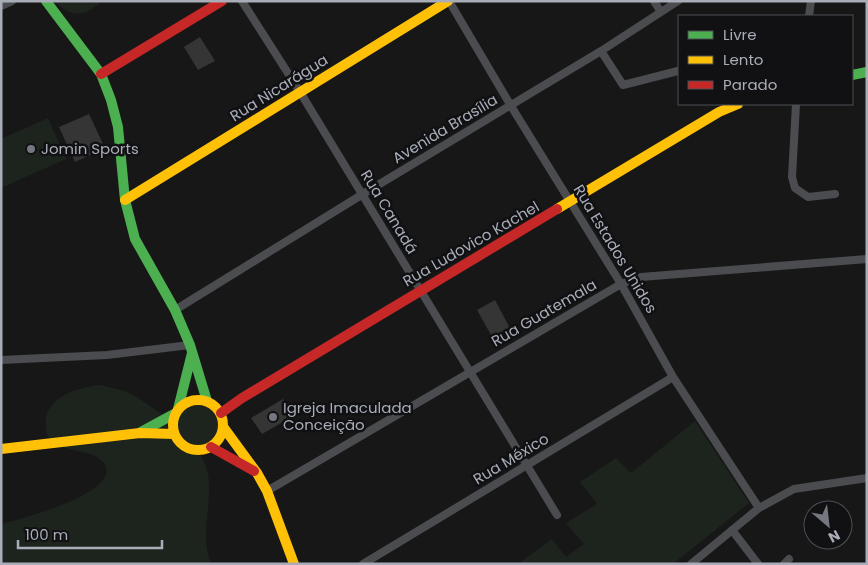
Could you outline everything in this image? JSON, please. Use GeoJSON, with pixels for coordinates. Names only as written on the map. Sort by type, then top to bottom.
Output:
{"type":"FeatureCollection","features":[{"type":"Feature","properties":{"kind":"main road"},"geometry":{"type":"LineString","coordinates":[[46,1],[101,74],[111,100],[118,127],[125,200],[135,239],[175,310],[191,348],[207,401]]}},
{"type":"Feature","properties":{"kind":"main road"},"geometry":{"type":"LineString","coordinates":[[101,74],[222,1]]}},
{"type":"Feature","properties":{"kind":"main road","name":"Rua Nicarágua"},"geometry":{"type":"LineString","coordinates":[[125,200],[449,1]]}},
{"type":"Feature","properties":{"kind":"main road"},"geometry":{"type":"LineString","coordinates":[[853,75],[867,72]]}},
{"type":"Feature","properties":{"kind":"main road","name":"Rua Ludovico Kachel"},"geometry":{"type":"LineString","coordinates":[[221,413],[242,398],[572,202],[719,112],[736,105]]}},
{"type":"Feature","properties":{"kind":"main road"},"geometry":{"type":"LineString","coordinates":[[191,348],[173,427],[174,434],[185,447],[202,450],[211,447],[220,439],[224,428]]}},
{"type":"Feature","properties":{"kind":"main road"},"geometry":{"type":"LineString","coordinates":[[140,433],[177,411],[186,402],[207,401],[218,408],[224,428],[257,473],[267,491],[294,564]]}},
{"type":"Feature","properties":{"kind":"main road"},"geometry":{"type":"LineString","coordinates":[[1,449],[140,433],[174,434]]}},
{"type":"Feature","properties":{"kind":"main road"},"geometry":{"type":"LineString","coordinates":[[211,447],[257,473]]}},
{"type":"Feature","properties":{"kind":"street"},"geometry":{"type":"LineString","coordinates":[[1,6],[12,1]]}},
{"type":"Feature","properties":{"kind":"street","name":"Rua Canadá"},"geometry":{"type":"LineString","coordinates":[[242,1],[363,194],[557,515]]}},
{"type":"Feature","properties":{"kind":"street","name":"Rua Estados Unidos"},"geometry":{"type":"LineString","coordinates":[[449,1],[511,106],[621,284],[673,377],[759,508]]}},
{"type":"Feature","properties":{"kind":"street"},"geometry":{"type":"LineString","coordinates":[[654,1],[661,12]]}},
{"type":"Feature","properties":{"kind":"street","name":"Avenida Brasília"},"geometry":{"type":"LineString","coordinates":[[175,310],[601,51],[678,1]]}},
{"type":"Feature","properties":{"kind":"street"},"geometry":{"type":"LineString","coordinates":[[809,15],[811,1]]}},
{"type":"Feature","properties":{"kind":"street"},"geometry":{"type":"LineString","coordinates":[[601,51],[623,85],[678,71]]}},
{"type":"Feature","properties":{"kind":"street"},"geometry":{"type":"LineString","coordinates":[[796,105],[792,177],[795,188],[808,197],[835,194]]}},
{"type":"Feature","properties":{"kind":"street","name":"Rua Guatemala"},"geometry":{"type":"LineString","coordinates":[[267,491],[621,284],[641,277],[867,258]]}},
{"type":"Feature","properties":{"kind":"street"},"geometry":{"type":"LineString","coordinates":[[1,360],[107,355],[191,348]]}},
{"type":"Feature","properties":{"kind":"street","name":"Rua México"},"geometry":{"type":"LineString","coordinates":[[363,564],[673,377]]}},
{"type":"Feature","properties":{"kind":"street"},"geometry":{"type":"LineString","coordinates":[[691,564],[759,508],[794,489],[867,478]]}},
{"type":"Feature","properties":{"kind":"street"},"geometry":{"type":"LineString","coordinates":[[732,530],[758,564]]}},
{"type":"Feature","properties":{"kind":"shaded area"},"geometry":{"type":"Polygon","coordinates":[[[55,1],[102,1],[90,10],[78,14],[67,11],[55,1]]]}},
{"type":"Feature","properties":{"kind":"shaded area","name":"Jomin Sports"},"geometry":{"type":"Polygon","coordinates":[[[48,118],[66,159],[1,188],[1,139],[48,118]]]}},
{"type":"Feature","properties":{"kind":"shaded area"},"geometry":{"type":"Polygon","coordinates":[[[100,385],[125,391],[137,397],[176,424],[184,409],[194,403],[205,404],[214,411],[220,420],[220,431],[213,441],[197,447],[208,473],[209,496],[206,541],[211,564],[1,564],[1,524],[47,511],[67,503],[99,484],[106,474],[104,463],[98,457],[61,446],[54,442],[48,436],[46,427],[48,411],[64,395],[75,390],[100,385]]]}},
{"type":"Feature","properties":{"kind":"shaded area"},"geometry":{"type":"Polygon","coordinates":[[[695,421],[749,503],[673,564],[518,564],[552,539],[566,557],[584,544],[566,523],[597,504],[580,482],[616,458],[631,473],[695,421]]]}},
{"type":"Feature","properties":{"kind":"building"},"geometry":{"type":"Polygon","coordinates":[[[200,37],[215,61],[198,70],[184,47],[200,37]]]}},
{"type":"Feature","properties":{"kind":"building"},"geometry":{"type":"Polygon","coordinates":[[[89,114],[105,148],[75,162],[59,127],[89,114]]]}},
{"type":"Feature","properties":{"kind":"building"},"geometry":{"type":"Polygon","coordinates":[[[495,300],[513,334],[496,344],[477,310],[495,300]]]}},
{"type":"Feature","properties":{"kind":"building","name":"Igreja Imaculada Conceição"},"geometry":{"type":"Polygon","coordinates":[[[283,399],[295,415],[262,434],[251,418],[283,399]]]}},
{"type":"Feature","properties":{"kind":"traffic: fast"},"geometry":{"type":"LineString","coordinates":[[46,1],[101,74],[111,100],[118,127],[125,200],[135,239],[175,310],[190,345],[207,401]]}},
{"type":"Feature","properties":{"kind":"traffic: fast"},"geometry":{"type":"LineString","coordinates":[[853,75],[867,72]]}},
{"type":"Feature","properties":{"kind":"traffic: fast"},"geometry":{"type":"LineString","coordinates":[[178,409],[192,353]]}},
{"type":"Feature","properties":{"kind":"traffic: fast"},"geometry":{"type":"LineString","coordinates":[[141,432],[176,413]]}},
{"type":"Feature","properties":{"kind":"traffic: slow"},"geometry":{"type":"LineString","coordinates":[[125,200],[448,1]]}},
{"type":"Feature","properties":{"kind":"traffic: slow"},"geometry":{"type":"LineString","coordinates":[[557,209],[719,112],[736,105]]}},
{"type":"Feature","properties":{"kind":"traffic: slow"},"geometry":{"type":"LineString","coordinates":[[193,400],[203,400],[216,407],[223,420],[223,425],[223,430],[216,443],[203,450],[193,450],[184,446],[177,439],[173,430],[173,420],[177,411],[184,404],[193,400]]}},
{"type":"Feature","properties":{"kind":"traffic: slow"},"geometry":{"type":"LineString","coordinates":[[224,428],[257,473],[267,491],[294,564]]}},
{"type":"Feature","properties":{"kind":"traffic: slow"},"geometry":{"type":"LineString","coordinates":[[1,449],[140,433],[174,434]]}},
{"type":"Feature","properties":{"kind":"traffic: jam"},"geometry":{"type":"LineString","coordinates":[[101,74],[222,1]]}},
{"type":"Feature","properties":{"kind":"traffic: jam"},"geometry":{"type":"LineString","coordinates":[[221,413],[242,398],[557,209]]}},
{"type":"Feature","properties":{"kind":"traffic: jam"},"geometry":{"type":"LineString","coordinates":[[211,447],[254,471]]}},
{"type":"Feature","properties":{"kind":"place","name":"Jomin Sports"},"geometry":{"type":"Point","coordinates":[31,149]}},
{"type":"Feature","properties":{"kind":"place","name":"Igreja Imaculada Conceição"},"geometry":{"type":"Point","coordinates":[273,417]}}]}
